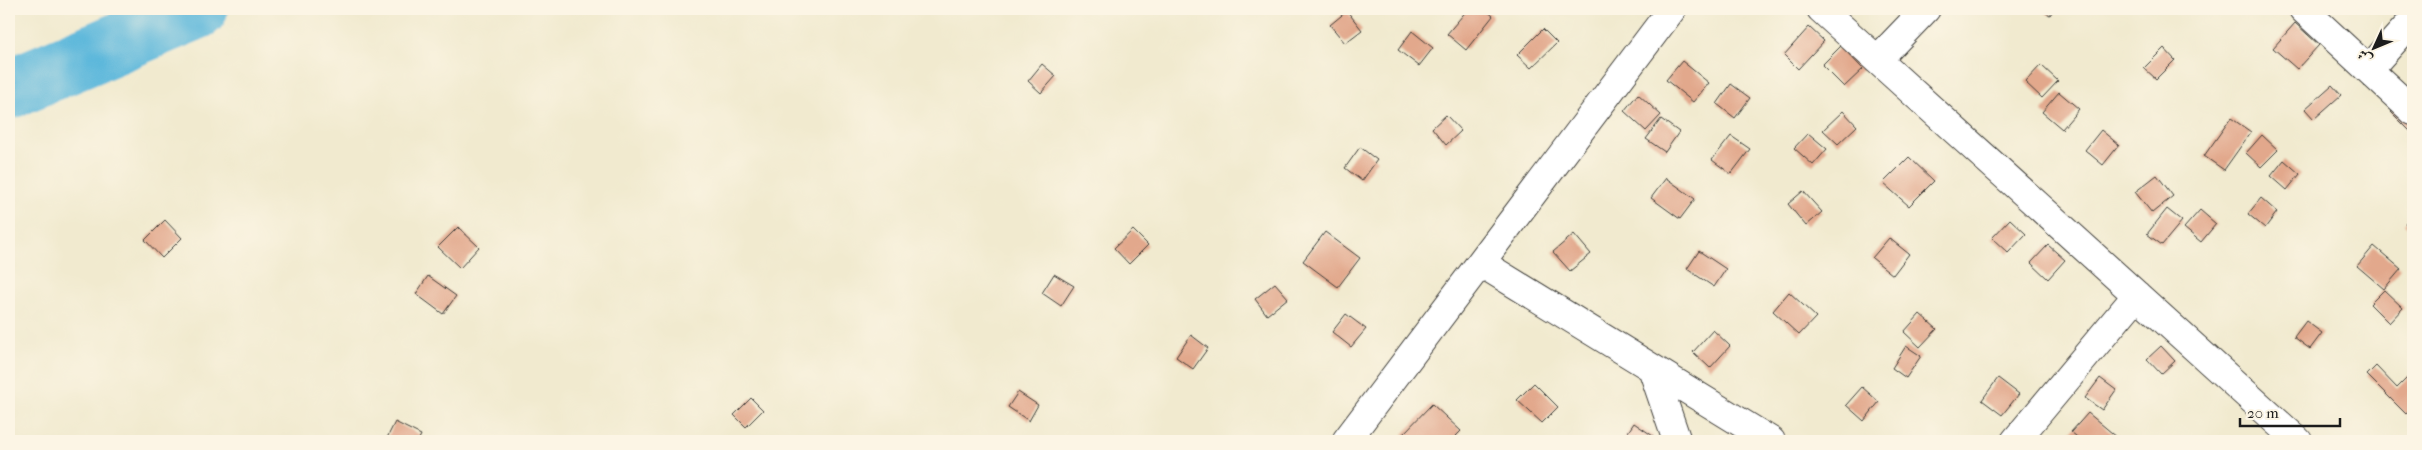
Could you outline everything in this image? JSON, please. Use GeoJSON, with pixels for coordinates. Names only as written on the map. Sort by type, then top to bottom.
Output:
{"type":"FeatureCollection","features":[{"type":"Feature","properties":{"kind":"street"},"geometry":{"type":"LineString","coordinates":[[1346,441],[1672,9]]}},
{"type":"Feature","properties":{"kind":"street"},"geometry":{"type":"LineString","coordinates":[[1820,9],[2298,441]]}},
{"type":"Feature","properties":{"kind":"street"},"geometry":{"type":"LineString","coordinates":[[1877,60],[1926,9]]}},
{"type":"Feature","properties":{"kind":"street"},"geometry":{"type":"LineString","coordinates":[[2303,9],[2413,111]]}},
{"type":"Feature","properties":{"kind":"street"},"geometry":{"type":"LineString","coordinates":[[2369,70],[2413,20]]}},
{"type":"Feature","properties":{"kind":"street"},"geometry":{"type":"LineString","coordinates":[[1481,263],[1771,441]]}},
{"type":"Feature","properties":{"kind":"street"},"geometry":{"type":"LineString","coordinates":[[2015,441],[2137,295]]}},
{"type":"Feature","properties":{"kind":"street"},"geometry":{"type":"LineString","coordinates":[[1652,368],[1677,441]]}},
{"type":"Feature","properties":{"kind":"building"},"geometry":{"type":"Polygon","coordinates":[[[1468,9],[1485,9],[1493,16],[1466,50],[1447,34],[1468,9]]]}},
{"type":"Feature","properties":{"kind":"building"},"geometry":{"type":"Polygon","coordinates":[[[2039,9],[2054,9],[2050,15],[2039,9]]]}},
{"type":"Feature","properties":{"kind":"building"},"geometry":{"type":"Polygon","coordinates":[[[1347,11],[1362,30],[1345,43],[1330,25],[1347,11]]]}},
{"type":"Feature","properties":{"kind":"building"},"geometry":{"type":"Polygon","coordinates":[[[2295,23],[2319,45],[2297,69],[2273,48],[2295,23]]]}},
{"type":"Feature","properties":{"kind":"building"},"geometry":{"type":"Polygon","coordinates":[[[1809,27],[1824,41],[1798,69],[1784,55],[1809,27]]]}},
{"type":"Feature","properties":{"kind":"building"},"geometry":{"type":"Polygon","coordinates":[[[1543,29],[1557,43],[1531,68],[1517,55],[1543,29]]]}},
{"type":"Feature","properties":{"kind":"building"},"geometry":{"type":"Polygon","coordinates":[[[1412,31],[1433,48],[1419,66],[1398,50],[1412,31]]]}},
{"type":"Feature","properties":{"kind":"building"},"geometry":{"type":"Polygon","coordinates":[[[1841,46],[1863,69],[1844,87],[1822,65],[1841,46]]]}},
{"type":"Feature","properties":{"kind":"building"},"geometry":{"type":"Polygon","coordinates":[[[2164,48],[2175,60],[2156,79],[2144,68],[2164,48]]]}},
{"type":"Feature","properties":{"kind":"building"},"geometry":{"type":"Polygon","coordinates":[[[1682,61],[1709,83],[1693,102],[1666,80],[1682,61]]]}},
{"type":"Feature","properties":{"kind":"building"},"geometry":{"type":"Polygon","coordinates":[[[1042,64],[1056,76],[1041,93],[1028,81],[1042,64]]]}},
{"type":"Feature","properties":{"kind":"building"},"geometry":{"type":"Polygon","coordinates":[[[2041,65],[2058,81],[2042,98],[2025,82],[2041,65]]]}},
{"type":"Feature","properties":{"kind":"building"},"geometry":{"type":"Polygon","coordinates":[[[1731,84],[1750,98],[1735,118],[1717,104],[1731,84]]]}},
{"type":"Feature","properties":{"kind":"building"},"geometry":{"type":"Polygon","coordinates":[[[2332,85],[2341,95],[2314,119],[2305,109],[2332,85]]]}},
{"type":"Feature","properties":{"kind":"building"},"geometry":{"type":"Polygon","coordinates":[[[2059,92],[2079,109],[2062,129],[2042,112],[2059,92]]]}},
{"type":"Feature","properties":{"kind":"building"},"geometry":{"type":"Polygon","coordinates":[[[1638,94],[1661,115],[1646,131],[1624,111],[1638,94]]]}},
{"type":"Feature","properties":{"kind":"building"},"geometry":{"type":"Polygon","coordinates":[[[2404,99],[2413,108],[2413,134],[2391,112],[2404,99]]]}},
{"type":"Feature","properties":{"kind":"building"},"geometry":{"type":"Polygon","coordinates":[[[1843,111],[1857,126],[1838,144],[1823,130],[1843,111]]]}},
{"type":"Feature","properties":{"kind":"building"},"geometry":{"type":"Polygon","coordinates":[[[1446,115],[1461,131],[1446,145],[1432,128],[1446,115]]]}},
{"type":"Feature","properties":{"kind":"building"},"geometry":{"type":"Polygon","coordinates":[[[2231,118],[2251,132],[2224,170],[2204,156],[2231,118]]]}},
{"type":"Feature","properties":{"kind":"building"},"geometry":{"type":"Polygon","coordinates":[[[1661,119],[1679,132],[1665,152],[1646,139],[1661,119]]]}},
{"type":"Feature","properties":{"kind":"building"},"geometry":{"type":"Polygon","coordinates":[[[2101,130],[2119,145],[2103,165],[2085,150],[2101,130]]]}},
{"type":"Feature","properties":{"kind":"building"},"geometry":{"type":"Polygon","coordinates":[[[1808,133],[1827,149],[1813,165],[1794,148],[1808,133]]]}},
{"type":"Feature","properties":{"kind":"building"},"geometry":{"type":"Polygon","coordinates":[[[2262,135],[2278,150],[2261,167],[2246,153],[2262,135]]]}},
{"type":"Feature","properties":{"kind":"building"},"geometry":{"type":"Polygon","coordinates":[[[1731,136],[1750,149],[1731,174],[1712,160],[1731,136]]]}},
{"type":"Feature","properties":{"kind":"building"},"geometry":{"type":"Polygon","coordinates":[[[1360,147],[1377,160],[1362,181],[1345,168],[1360,147]]]}},
{"type":"Feature","properties":{"kind":"building"},"geometry":{"type":"Polygon","coordinates":[[[1909,157],[1934,181],[1909,206],[1883,183],[1909,157]]]}},
{"type":"Feature","properties":{"kind":"building"},"geometry":{"type":"Polygon","coordinates":[[[2284,160],[2300,174],[2287,190],[2271,176],[2284,160]]]}},
{"type":"Feature","properties":{"kind":"building"},"geometry":{"type":"Polygon","coordinates":[[[2157,175],[2173,196],[2152,213],[2135,192],[2157,175]]]}},
{"type":"Feature","properties":{"kind":"building"},"geometry":{"type":"Polygon","coordinates":[[[1666,178],[1695,199],[1680,219],[1651,198],[1666,178]]]}},
{"type":"Feature","properties":{"kind":"building"},"geometry":{"type":"Polygon","coordinates":[[[1803,191],[1822,212],[1806,226],[1788,204],[1803,191]]]}},
{"type":"Feature","properties":{"kind":"building"},"geometry":{"type":"Polygon","coordinates":[[[2261,198],[2277,212],[2265,228],[2248,214],[2261,198]]]}},
{"type":"Feature","properties":{"kind":"building"},"geometry":{"type":"Polygon","coordinates":[[[2167,209],[2182,221],[2162,245],[2147,234],[2167,209]]]}},
{"type":"Feature","properties":{"kind":"building"},"geometry":{"type":"Polygon","coordinates":[[[2200,210],[2216,224],[2201,242],[2184,228],[2200,210]]]}},
{"type":"Feature","properties":{"kind":"building"},"geometry":{"type":"Polygon","coordinates":[[[2413,215],[2413,232],[2405,223],[2413,215]]]}},
{"type":"Feature","properties":{"kind":"building"},"geometry":{"type":"Polygon","coordinates":[[[2010,219],[2026,234],[2008,253],[1992,238],[2010,219]]]}},
{"type":"Feature","properties":{"kind":"building"},"geometry":{"type":"Polygon","coordinates":[[[165,220],[182,238],[162,258],[145,240],[165,220]]]}},
{"type":"Feature","properties":{"kind":"building"},"geometry":{"type":"Polygon","coordinates":[[[458,227],[479,247],[460,268],[438,247],[458,227]]]}},
{"type":"Feature","properties":{"kind":"building"},"geometry":{"type":"Polygon","coordinates":[[[1133,230],[1148,245],[1129,264],[1114,248],[1133,230]]]}},
{"type":"Feature","properties":{"kind":"building"},"geometry":{"type":"Polygon","coordinates":[[[1325,232],[1360,258],[1338,287],[1303,261],[1325,232]]]}},
{"type":"Feature","properties":{"kind":"building"},"geometry":{"type":"Polygon","coordinates":[[[1574,234],[1591,254],[1570,271],[1553,252],[1574,234]]]}},
{"type":"Feature","properties":{"kind":"building"},"geometry":{"type":"Polygon","coordinates":[[[1889,238],[1909,254],[1893,275],[1872,258],[1889,238]]]}},
{"type":"Feature","properties":{"kind":"building"},"geometry":{"type":"Polygon","coordinates":[[[2048,245],[2065,260],[2048,279],[2031,263],[2048,245]]]}},
{"type":"Feature","properties":{"kind":"building"},"geometry":{"type":"Polygon","coordinates":[[[2374,246],[2401,269],[2384,289],[2357,266],[2374,246]]]}},
{"type":"Feature","properties":{"kind":"building"},"geometry":{"type":"Polygon","coordinates":[[[1699,251],[1726,269],[1714,287],[1687,269],[1699,251]]]}},
{"type":"Feature","properties":{"kind":"building"},"geometry":{"type":"Polygon","coordinates":[[[1054,274],[1074,286],[1061,306],[1042,293],[1054,274]]]}},
{"type":"Feature","properties":{"kind":"building"},"geometry":{"type":"Polygon","coordinates":[[[428,276],[456,296],[443,314],[416,294],[428,276]]]}},
{"type":"Feature","properties":{"kind":"building"},"geometry":{"type":"Polygon","coordinates":[[[1275,283],[1288,298],[1267,315],[1255,299],[1275,283]]]}},
{"type":"Feature","properties":{"kind":"building"},"geometry":{"type":"Polygon","coordinates":[[[2384,290],[2403,308],[2389,323],[2370,304],[2384,290]]]}},
{"type":"Feature","properties":{"kind":"building"},"geometry":{"type":"Polygon","coordinates":[[[1789,292],[1816,317],[1799,335],[1773,311],[1789,292]]]}},
{"type":"Feature","properties":{"kind":"building"},"geometry":{"type":"Polygon","coordinates":[[[1346,314],[1366,329],[1351,347],[1332,332],[1346,314]]]}},
{"type":"Feature","properties":{"kind":"building"},"geometry":{"type":"Polygon","coordinates":[[[1920,314],[1937,329],[1920,347],[1904,332],[1920,314]]]}},
{"type":"Feature","properties":{"kind":"building"},"geometry":{"type":"Polygon","coordinates":[[[2306,321],[2322,333],[2310,349],[2294,337],[2306,321]]]}},
{"type":"Feature","properties":{"kind":"building"},"geometry":{"type":"Polygon","coordinates":[[[1713,330],[1730,346],[1710,368],[1693,352],[1713,330]]]}},
{"type":"Feature","properties":{"kind":"building"},"geometry":{"type":"Polygon","coordinates":[[[1191,335],[1208,348],[1193,369],[1176,357],[1191,335]]]}},
{"type":"Feature","properties":{"kind":"building"},"geometry":{"type":"Polygon","coordinates":[[[1906,346],[1921,356],[1906,378],[1892,368],[1906,346]]]}},
{"type":"Feature","properties":{"kind":"building"},"geometry":{"type":"Polygon","coordinates":[[[2161,346],[2175,361],[2161,374],[2147,359],[2161,346]]]}},
{"type":"Feature","properties":{"kind":"building"},"geometry":{"type":"Polygon","coordinates":[[[2376,366],[2397,388],[2413,372],[2413,407],[2406,414],[2367,375],[2376,366]]]}},
{"type":"Feature","properties":{"kind":"building"},"geometry":{"type":"Polygon","coordinates":[[[1998,378],[2019,394],[2002,415],[1982,400],[1998,378]]]}},
{"type":"Feature","properties":{"kind":"building"},"geometry":{"type":"Polygon","coordinates":[[[2100,378],[2116,390],[2102,410],[2085,398],[2100,378]]]}},
{"type":"Feature","properties":{"kind":"building"},"geometry":{"type":"Polygon","coordinates":[[[1534,383],[1558,407],[1542,423],[1517,400],[1534,383]]]}},
{"type":"Feature","properties":{"kind":"building"},"geometry":{"type":"Polygon","coordinates":[[[1862,387],[1879,402],[1864,421],[1846,405],[1862,387]]]}},
{"type":"Feature","properties":{"kind":"building"},"geometry":{"type":"Polygon","coordinates":[[[1018,392],[1038,405],[1029,421],[1008,407],[1018,392]]]}},
{"type":"Feature","properties":{"kind":"building"},"geometry":{"type":"Polygon","coordinates":[[[751,398],[763,410],[746,427],[734,415],[751,398]]]}},
{"type":"Feature","properties":{"kind":"building"},"geometry":{"type":"Polygon","coordinates":[[[1432,404],[1461,431],[1451,441],[1411,441],[1403,434],[1432,404]]]}},
{"type":"Feature","properties":{"kind":"building"},"geometry":{"type":"Polygon","coordinates":[[[2088,413],[2118,438],[2115,441],[2082,441],[2071,432],[2088,413]]]}},
{"type":"Feature","properties":{"kind":"building"},"geometry":{"type":"Polygon","coordinates":[[[395,422],[421,435],[418,441],[394,441],[387,438],[395,422]]]}},
{"type":"Feature","properties":{"kind":"building"},"geometry":{"type":"Polygon","coordinates":[[[1634,423],[1653,436],[1650,441],[1622,441],[1634,423]]]}},
{"type":"Feature","properties":{"kind":"waterway"},"geometry":{"type":"LineString","coordinates":[[9,89],[198,9]]}}]}
